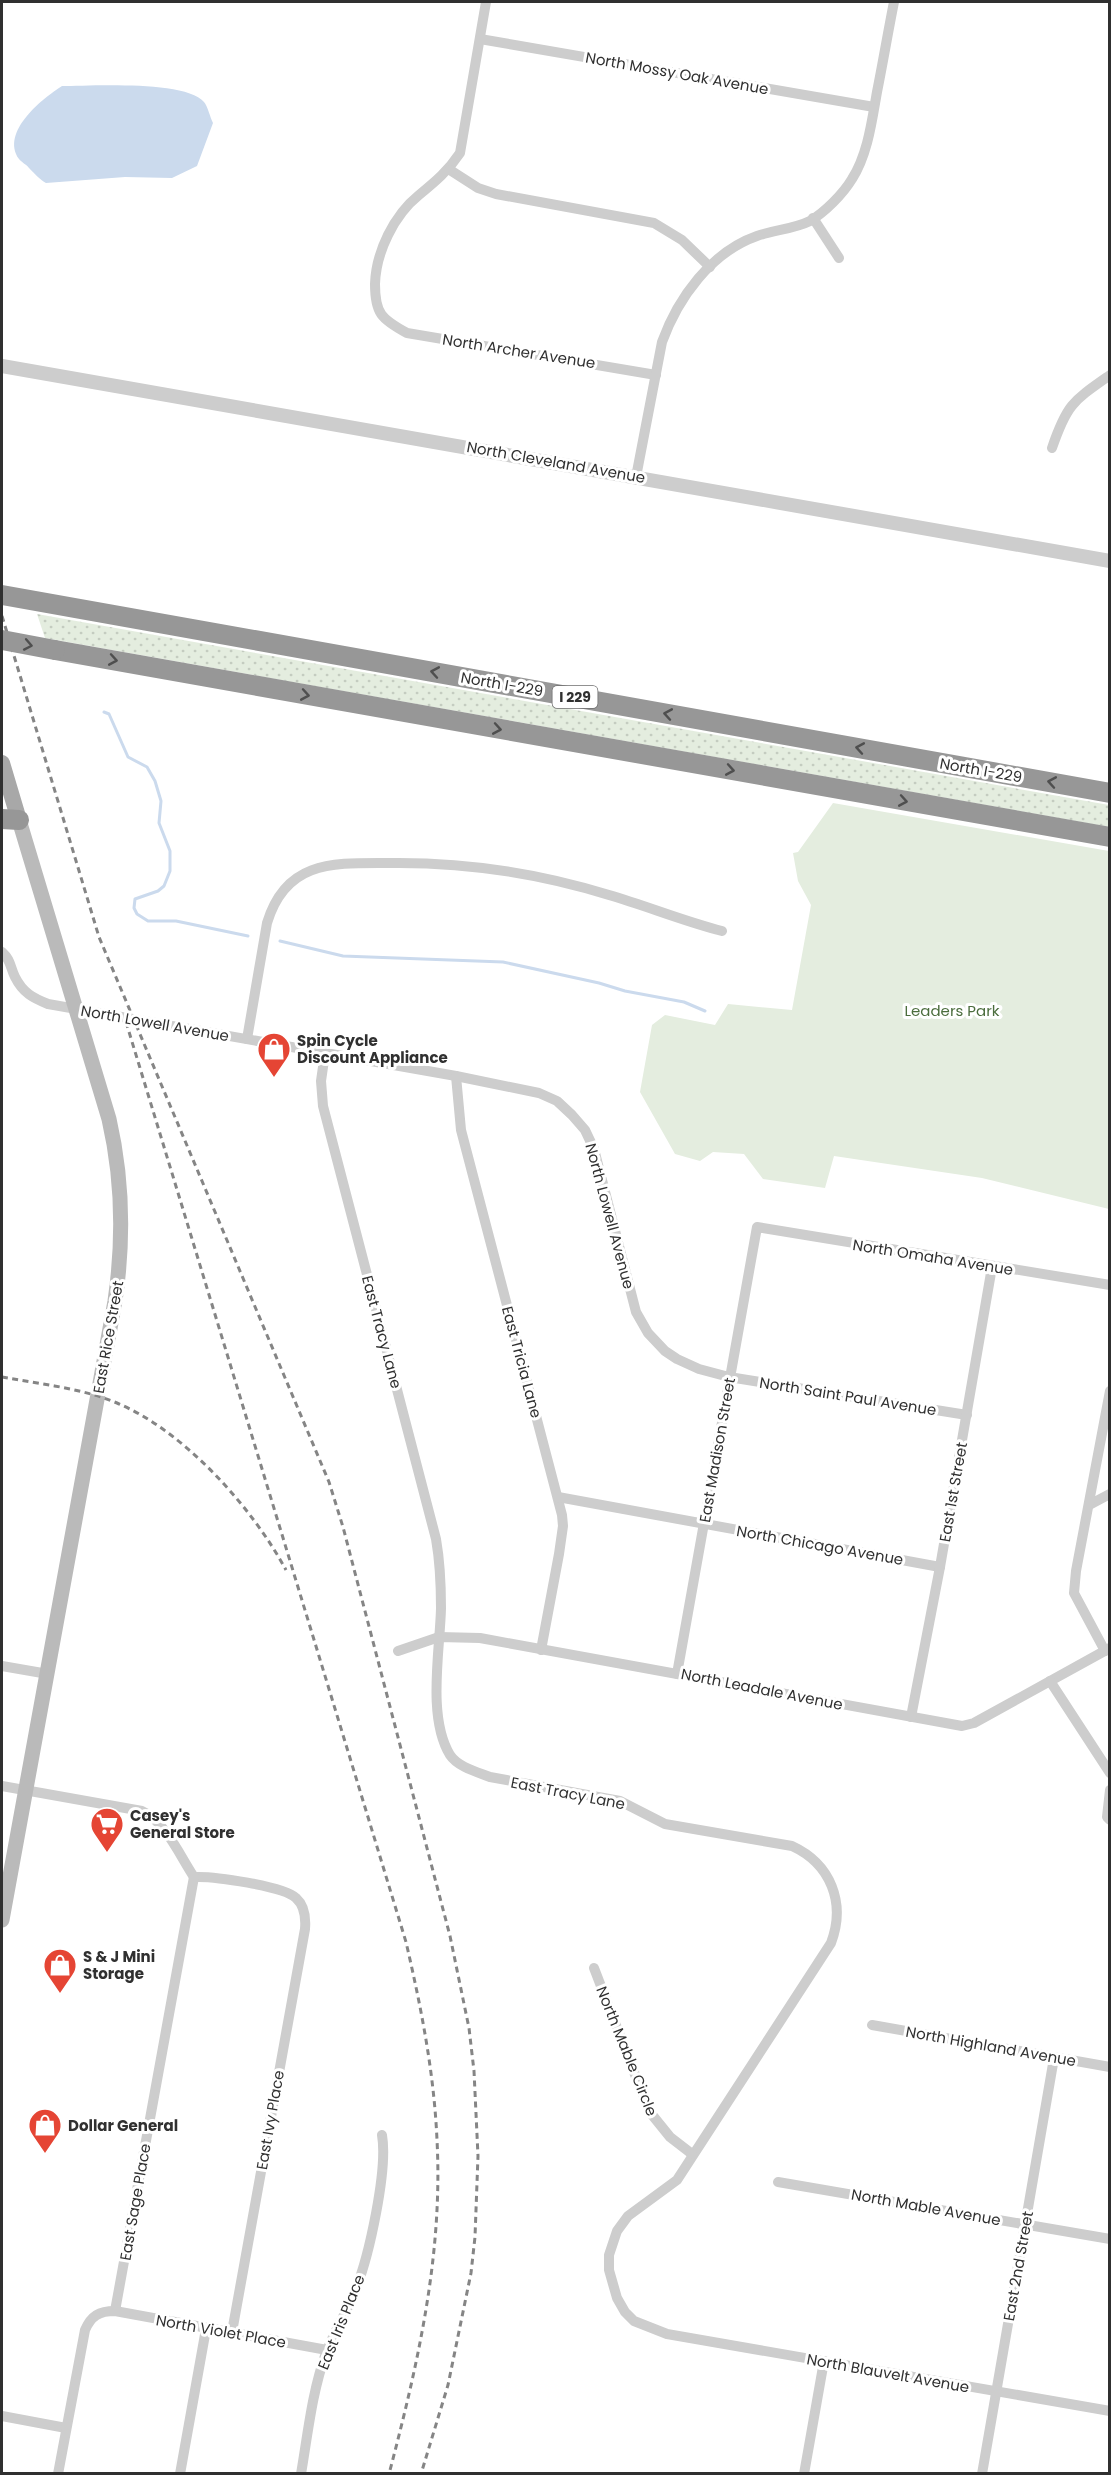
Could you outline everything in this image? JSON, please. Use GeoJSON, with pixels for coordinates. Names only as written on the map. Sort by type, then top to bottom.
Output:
{"type":"FeatureCollection","features":[{"type":"Feature","properties":{"kind":"highway","name":"North I-229"},"geometry":{"type":"LineString","coordinates":[[2,595],[1110,793]]}},
{"type":"Feature","properties":{"kind":"highway"},"geometry":{"type":"LineString","coordinates":[[2,640],[1110,837]]}},
{"type":"Feature","properties":{"kind":"main road","name":"East Rice Street"},"geometry":{"type":"LineString","coordinates":[[2,763],[9,813],[76,1009],[115,1144],[119,1170],[122,1227],[115,1301],[2,1920]]}},
{"type":"Feature","properties":{"kind":"street"},"geometry":{"type":"LineString","coordinates":[[486,2],[460,153],[450,170],[478,188],[496,194],[654,223],[682,240],[710,267]]}},
{"type":"Feature","properties":{"kind":"street"},"geometry":{"type":"LineString","coordinates":[[636,477],[656,375],[669,324],[692,287],[730,250],[755,236],[813,218],[834,201],[852,179],[866,146],[894,2]]}},
{"type":"Feature","properties":{"kind":"street","name":"North Mossy Oak Avenue"},"geometry":{"type":"LineString","coordinates":[[480,39],[874,107]]}},
{"type":"Feature","properties":{"kind":"street","name":"North Archer Avenue"},"geometry":{"type":"LineString","coordinates":[[450,170],[417,196],[391,227],[381,247],[375,279],[375,303],[385,321],[407,333],[656,375]]}},
{"type":"Feature","properties":{"kind":"street"},"geometry":{"type":"LineString","coordinates":[[813,218],[839,258]]}},
{"type":"Feature","properties":{"kind":"street","name":"North Cleveland Avenue"},"geometry":{"type":"LineString","coordinates":[[2,366],[1110,561]]}},
{"type":"Feature","properties":{"kind":"street"},"geometry":{"type":"LineString","coordinates":[[1052,448],[1069,407],[1080,396],[1110,375]]}},
{"type":"Feature","properties":{"kind":"street"},"geometry":{"type":"LineString","coordinates":[[247,1039],[272,906],[280,893],[297,877],[322,866],[411,862],[513,872],[609,895],[690,923],[722,931]]}},
{"type":"Feature","properties":{"kind":"street","name":"North Lowell Avenue"},"geometry":{"type":"LineString","coordinates":[[2,952],[9,958],[15,977],[28,996],[48,1004],[456,1076],[539,1093],[557,1101],[585,1130],[594,1149],[632,1300],[641,1323],[658,1343],[677,1359],[699,1370],[729,1377]]}},
{"type":"Feature","properties":{"kind":"street","name":"East Tracy Lane"},"geometry":{"type":"LineString","coordinates":[[325,1053],[321,1081],[323,1106],[436,1539],[440,1563],[437,1716],[443,1739],[452,1757],[469,1769],[490,1777],[620,1802],[665,1824],[792,1846],[801,1850],[824,1870],[832,1885],[838,1922],[831,1943],[677,2180],[622,2222],[616,2231],[609,2255],[611,2281],[617,2298],[625,2312],[634,2321],[667,2334]]}},
{"type":"Feature","properties":{"kind":"street","name":"East Tricia Lane"},"geometry":{"type":"LineString","coordinates":[[456,1076],[461,1130],[558,1497],[563,1526],[542,1650]]}},
{"type":"Feature","properties":{"kind":"street","name":"East Madison Street"},"geometry":{"type":"LineString","coordinates":[[677,1674],[758,1227]]}},
{"type":"Feature","properties":{"kind":"street","name":"North Omaha Avenue"},"geometry":{"type":"LineString","coordinates":[[758,1227],[1110,1285]]}},
{"type":"Feature","properties":{"kind":"street","name":"East 1st Street"},"geometry":{"type":"LineString","coordinates":[[911,1717],[940,1567],[992,1267]]}},
{"type":"Feature","properties":{"kind":"street","name":"North Saint Paul Avenue"},"geometry":{"type":"LineString","coordinates":[[729,1377],[967,1415]]}},
{"type":"Feature","properties":{"kind":"street"},"geometry":{"type":"LineString","coordinates":[[1108,1649],[1074,1593],[1076,1571],[1110,1391]]}},
{"type":"Feature","properties":{"kind":"street"},"geometry":{"type":"LineString","coordinates":[[1089,1505],[1110,1494]]}},
{"type":"Feature","properties":{"kind":"street","name":"North Chicago Avenue"},"geometry":{"type":"LineString","coordinates":[[558,1497],[940,1567]]}},
{"type":"Feature","properties":{"kind":"street","name":"North Leadale Avenue"},"geometry":{"type":"LineString","coordinates":[[398,1651],[439,1637],[480,1638],[911,1717],[969,1725],[1108,1649]]}},
{"type":"Feature","properties":{"kind":"street"},"geometry":{"type":"LineString","coordinates":[[2,1666],[48,1674]]}},
{"type":"Feature","properties":{"kind":"street"},"geometry":{"type":"LineString","coordinates":[[1050,1681],[1110,1773]]}},
{"type":"Feature","properties":{"kind":"street"},"geometry":{"type":"LineString","coordinates":[[2,1786],[148,1814],[165,1832],[194,1877]]}},
{"type":"Feature","properties":{"kind":"street"},"geometry":{"type":"LineString","coordinates":[[1110,1790],[1107,1817],[1110,1820]]}},
{"type":"Feature","properties":{"kind":"street","name":"East Ivy Place"},"geometry":{"type":"LineString","coordinates":[[194,1877],[210,1876],[279,1890],[295,1896],[303,1908],[304,1929],[232,2332]]}},
{"type":"Feature","properties":{"kind":"street","name":"East Sage Place"},"geometry":{"type":"LineString","coordinates":[[115,2311],[194,1877]]}},
{"type":"Feature","properties":{"kind":"street","name":"North Mable Circle"},"geometry":{"type":"LineString","coordinates":[[594,1968],[649,2110],[670,2137],[692,2154]]}},
{"type":"Feature","properties":{"kind":"street","name":"North Highland Avenue"},"geometry":{"type":"LineString","coordinates":[[872,2025],[1110,2067]]}},
{"type":"Feature","properties":{"kind":"street","name":"East 2nd Street"},"geometry":{"type":"LineString","coordinates":[[982,2474],[1054,2058]]}},
{"type":"Feature","properties":{"kind":"street","name":"East Iris Place"},"geometry":{"type":"LineString","coordinates":[[301,2474],[318,2380],[327,2350],[363,2271],[382,2164],[382,2135]]}},
{"type":"Feature","properties":{"kind":"street","name":"North Mable Avenue"},"geometry":{"type":"LineString","coordinates":[[778,2182],[1110,2239]]}},
{"type":"Feature","properties":{"kind":"street"},"geometry":{"type":"LineString","coordinates":[[58,2474],[85,2330],[95,2315],[104,2311],[115,2311]]}},
{"type":"Feature","properties":{"kind":"street","name":"North Violet Place"},"geometry":{"type":"LineString","coordinates":[[115,2311],[327,2350]]}},
{"type":"Feature","properties":{"kind":"street"},"geometry":{"type":"LineString","coordinates":[[180,2474],[206,2329]]}},
{"type":"Feature","properties":{"kind":"street","name":"North Blauvelt Avenue"},"geometry":{"type":"LineString","coordinates":[[667,2334],[1110,2411]]}},
{"type":"Feature","properties":{"kind":"street"},"geometry":{"type":"LineString","coordinates":[[804,2474],[824,2361]]}},
{"type":"Feature","properties":{"kind":"street"},"geometry":{"type":"LineString","coordinates":[[2,2416],[66,2428]]}},
{"type":"Feature","properties":{"kind":"green space"},"geometry":{"type":"Polygon","coordinates":[[[37,614],[1109,805],[1109,827],[45,638],[37,614]]]}},
{"type":"Feature","properties":{"kind":"green space","name":"Leaders Park"},"geometry":{"type":"Polygon","coordinates":[[[833,803],[1109,851],[1109,1209],[982,1178],[834,1156],[825,1188],[763,1179],[744,1154],[713,1152],[700,1161],[675,1154],[640,1092],[652,1025],[665,1015],[715,1025],[728,1004],[792,1010],[811,905],[798,881],[793,853],[798,852],[833,803]]]}},
{"type":"Feature","properties":{"kind":"water"},"geometry":{"type":"Polygon","coordinates":[[[62,86],[159,87],[194,95],[204,102],[213,123],[197,166],[172,178],[125,177],[46,183],[19,159],[15,149],[15,138],[19,127],[35,107],[62,86]]]}},
{"type":"Feature","properties":{"kind":"waterway"},"geometry":{"type":"LineString","coordinates":[[104,712],[109,714],[128,757],[147,767],[155,781],[161,801],[159,823],[170,851],[170,871],[164,886],[158,891],[135,899],[134,908],[137,914],[148,921],[176,921],[248,936]]}},
{"type":"Feature","properties":{"kind":"waterway"},"geometry":{"type":"LineString","coordinates":[[280,941],[343,956],[503,962],[625,991],[684,1002],[705,1011]]}},
{"type":"Feature","properties":{"kind":"railway"},"geometry":{"type":"LineString","coordinates":[[2,616],[99,937],[329,1482],[343,1527],[450,1936],[469,2028],[474,2071],[478,2156],[475,2237],[471,2273],[448,2385],[421,2474]]}},
{"type":"Feature","properties":{"kind":"railway"},"geometry":{"type":"LineString","coordinates":[[126,1022],[406,1942],[422,2015],[430,2065],[437,2140],[436,2225],[419,2350],[389,2474]]}},
{"type":"Feature","properties":{"kind":"railway"},"geometry":{"type":"LineString","coordinates":[[2,1377],[60,1387],[103,1398],[142,1416],[167,1432],[214,1473],[235,1497],[255,1521],[286,1570]]}},
{"type":"Feature","properties":{"kind":"place","name":"Spin Cycle Discount Appliance"},"geometry":{"type":"Point","coordinates":[274,1078]}},
{"type":"Feature","properties":{"kind":"place","name":"Casey's General Store"},"geometry":{"type":"Point","coordinates":[107,1853]}},
{"type":"Feature","properties":{"kind":"place","name":"S & J Mini Storage"},"geometry":{"type":"Point","coordinates":[60,1994]}},
{"type":"Feature","properties":{"kind":"place","name":"Dollar General"},"geometry":{"type":"Point","coordinates":[45,2154]}}]}
